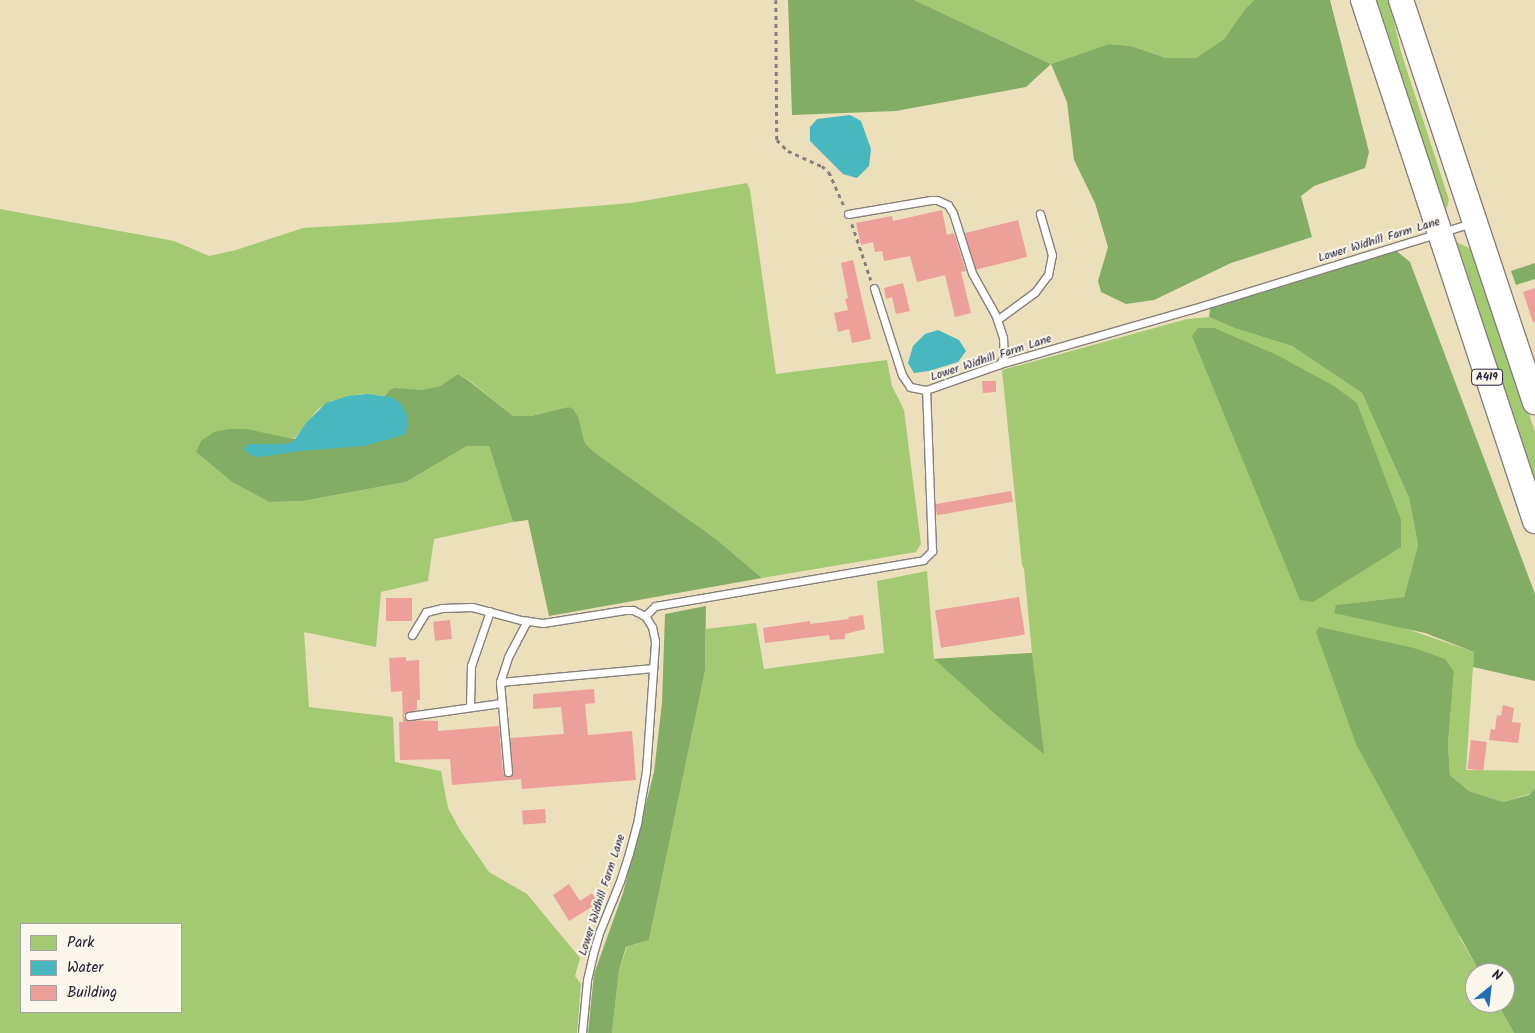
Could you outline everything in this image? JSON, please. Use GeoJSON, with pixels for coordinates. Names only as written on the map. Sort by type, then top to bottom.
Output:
{"type":"FeatureCollection","features":[{"type":"Feature","properties":{"kind":"highway","name":"A419"},"geometry":{"type":"LineString","coordinates":[[1363,0],[1535,521]]}},
{"type":"Feature","properties":{"kind":"highway"},"geometry":{"type":"LineString","coordinates":[[1401,0],[1535,402]]}},
{"type":"Feature","properties":{"kind":"lane"},"geometry":{"type":"LineString","coordinates":[[848,214],[931,200],[937,200],[948,205],[953,213],[972,273],[997,320],[1005,347],[1004,356],[1000,364]]}},
{"type":"Feature","properties":{"kind":"lane"},"geometry":{"type":"LineString","coordinates":[[997,320],[1035,292],[1048,275],[1052,255],[1040,214]]}},
{"type":"Feature","properties":{"kind":"lane","name":"Lower Widhill Farm Lane"},"geometry":{"type":"LineString","coordinates":[[582,1033],[587,980],[597,940],[620,881],[637,824],[646,771],[655,641],[652,627],[645,616],[655,606],[906,564],[928,557],[932,551],[932,519],[926,390],[1000,364],[1192,309],[1474,222]]}},
{"type":"Feature","properties":{"kind":"lane"},"geometry":{"type":"LineString","coordinates":[[874,288],[902,376],[910,387],[926,390]]}},
{"type":"Feature","properties":{"kind":"lane"},"geometry":{"type":"LineString","coordinates":[[412,635],[422,616],[432,610],[458,606],[490,611],[527,621],[555,622],[625,610],[633,610],[645,616]]}},
{"type":"Feature","properties":{"kind":"lane"},"geometry":{"type":"LineString","coordinates":[[470,706],[471,666],[490,611]]}},
{"type":"Feature","properties":{"kind":"lane"},"geometry":{"type":"LineString","coordinates":[[508,772],[500,682],[508,656],[527,621]]}},
{"type":"Feature","properties":{"kind":"lane"},"geometry":{"type":"LineString","coordinates":[[500,682],[653,668]]}},
{"type":"Feature","properties":{"kind":"lane"},"geometry":{"type":"LineString","coordinates":[[409,716],[501,703]]}},
{"type":"Feature","properties":{"kind":"path"},"geometry":{"type":"LineString","coordinates":[[776,0],[777,140],[788,151],[822,166],[829,172],[848,214],[874,288]]}},
{"type":"Feature","properties":{"kind":"green space"},"geometry":{"type":"Polygon","coordinates":[[[788,0],[914,0],[1051,64],[1026,87],[896,111],[792,115],[788,0]]]}},
{"type":"Feature","properties":{"kind":"green space"},"geometry":{"type":"Polygon","coordinates":[[[914,0],[1254,0],[1245,9],[1224,39],[1196,58],[1166,58],[1131,46],[1109,44],[1051,64],[914,0]]]}},
{"type":"Feature","properties":{"kind":"green space"},"geometry":{"type":"Polygon","coordinates":[[[1254,0],[1330,0],[1369,152],[1365,168],[1314,186],[1301,196],[1312,237],[1231,263],[1154,300],[1126,304],[1101,292],[1098,281],[1108,247],[1095,203],[1074,160],[1067,102],[1051,64],[1109,44],[1131,46],[1166,58],[1196,58],[1224,39],[1245,9],[1254,0]]]}},
{"type":"Feature","properties":{"kind":"green space"},"geometry":{"type":"Polygon","coordinates":[[[1372,0],[1389,0],[1401,52],[1449,200],[1446,209],[1444,208],[1372,0]]]}},
{"type":"Feature","properties":{"kind":"green space"},"geometry":{"type":"Polygon","coordinates":[[[747,183],[750,190],[776,374],[887,360],[892,386],[904,410],[921,544],[916,552],[762,578],[716,539],[594,452],[585,443],[582,431],[568,407],[531,416],[513,416],[470,381],[458,374],[440,386],[421,390],[389,390],[385,396],[361,394],[331,401],[318,409],[294,439],[272,435],[196,452],[232,482],[269,502],[303,501],[406,482],[467,446],[489,446],[513,522],[434,539],[428,581],[381,592],[376,647],[304,632],[309,707],[393,717],[395,762],[441,771],[448,808],[460,830],[489,872],[527,894],[580,958],[575,976],[581,984],[577,1033],[0,1033],[0,209],[174,241],[209,256],[236,250],[303,228],[631,203],[747,183]]]}},
{"type":"Feature","properties":{"kind":"green space"},"geometry":{"type":"Polygon","coordinates":[[[1456,242],[1475,251],[1535,432],[1535,490],[1453,244],[1456,242]]]}},
{"type":"Feature","properties":{"kind":"green space"},"geometry":{"type":"Polygon","coordinates":[[[1393,248],[1410,262],[1535,594],[1535,681],[1473,667],[1474,652],[1425,633],[1334,613],[1336,605],[1404,597],[1418,545],[1409,498],[1362,393],[1292,346],[1234,328],[1209,317],[1211,304],[1393,248]]]}},
{"type":"Feature","properties":{"kind":"green space"},"geometry":{"type":"Polygon","coordinates":[[[1535,263],[1535,279],[1516,285],[1511,271],[1535,263]]]}},
{"type":"Feature","properties":{"kind":"green space"},"geometry":{"type":"Polygon","coordinates":[[[1209,317],[1234,328],[1292,346],[1362,393],[1409,498],[1418,545],[1404,597],[1337,605],[1474,652],[1466,770],[1535,771],[1535,788],[1529,794],[1503,802],[1469,791],[1450,775],[1448,744],[1454,672],[1414,648],[1460,938],[1474,963],[1465,963],[1465,1013],[1503,1013],[1514,1033],[612,1033],[619,970],[627,947],[649,940],[705,671],[706,629],[756,623],[764,669],[884,653],[877,581],[927,571],[934,659],[1032,653],[1002,370],[1187,319],[1209,317]]]}},
{"type":"Feature","properties":{"kind":"green space"},"geometry":{"type":"Polygon","coordinates":[[[1198,328],[1214,328],[1275,354],[1334,386],[1357,403],[1401,520],[1401,547],[1313,602],[1300,600],[1192,336],[1198,328]]]}},
{"type":"Feature","properties":{"kind":"green space"},"geometry":{"type":"Polygon","coordinates":[[[458,374],[513,416],[531,416],[568,407],[573,409],[578,417],[585,443],[594,452],[716,539],[762,578],[549,616],[528,520],[513,522],[489,446],[467,446],[406,482],[303,501],[269,502],[232,482],[196,452],[201,441],[214,432],[229,429],[246,429],[294,439],[317,439],[385,396],[389,390],[395,388],[421,390],[440,386],[458,374]]]}},
{"type":"Feature","properties":{"kind":"green space"},"geometry":{"type":"Polygon","coordinates":[[[706,606],[705,671],[649,940],[626,947],[619,970],[612,1033],[588,1033],[594,974],[623,893],[654,772],[662,703],[665,614],[706,606]]]}},
{"type":"Feature","properties":{"kind":"green space"},"geometry":{"type":"Polygon","coordinates":[[[1319,627],[1414,648],[1445,659],[1454,672],[1448,744],[1450,775],[1469,791],[1503,802],[1529,795],[1535,788],[1535,1033],[1514,1033],[1503,1013],[1515,1013],[1515,963],[1475,963],[1356,744],[1316,632],[1319,627]]]}},
{"type":"Feature","properties":{"kind":"green space"},"geometry":{"type":"Polygon","coordinates":[[[1032,653],[1044,754],[1003,721],[934,659],[1032,653]]]}},
{"type":"Feature","properties":{"kind":"water"},"geometry":{"type":"Polygon","coordinates":[[[850,115],[861,121],[871,149],[869,166],[857,178],[843,174],[810,141],[810,127],[817,119],[850,115]]]}},
{"type":"Feature","properties":{"kind":"water"},"geometry":{"type":"Polygon","coordinates":[[[938,330],[959,340],[966,351],[958,362],[929,371],[914,373],[908,363],[913,346],[925,334],[938,330]]]}},
{"type":"Feature","properties":{"kind":"water"},"geometry":{"type":"Polygon","coordinates":[[[367,394],[391,397],[401,403],[408,418],[408,428],[404,435],[364,446],[299,451],[260,457],[252,456],[243,449],[248,444],[283,444],[293,442],[306,423],[326,403],[348,396],[367,394]]]}},
{"type":"Feature","properties":{"kind":"building"},"geometry":{"type":"Polygon","coordinates":[[[942,210],[947,235],[953,233],[955,236],[966,271],[961,272],[971,313],[955,317],[945,275],[917,282],[910,256],[884,261],[882,251],[875,252],[873,242],[861,245],[856,223],[892,216],[893,221],[942,210]]]}},
{"type":"Feature","properties":{"kind":"building"},"geometry":{"type":"Polygon","coordinates":[[[1018,220],[1027,257],[974,270],[965,233],[1018,220]]]}},
{"type":"Feature","properties":{"kind":"building"},"geometry":{"type":"Polygon","coordinates":[[[853,260],[871,339],[852,343],[849,329],[838,332],[834,313],[848,310],[845,299],[848,298],[841,263],[853,260]]]}},
{"type":"Feature","properties":{"kind":"building"},"geometry":{"type":"Polygon","coordinates":[[[903,283],[910,311],[896,314],[892,297],[886,299],[884,288],[903,283]]]}},
{"type":"Feature","properties":{"kind":"building"},"geometry":{"type":"Polygon","coordinates":[[[1535,288],[1535,322],[1533,322],[1523,292],[1535,288]]]}},
{"type":"Feature","properties":{"kind":"building"},"geometry":{"type":"Polygon","coordinates":[[[982,381],[996,381],[996,392],[983,393],[982,381]]]}},
{"type":"Feature","properties":{"kind":"building"},"geometry":{"type":"Polygon","coordinates":[[[1011,491],[1013,502],[937,515],[935,504],[1011,491]]]}},
{"type":"Feature","properties":{"kind":"building"},"geometry":{"type":"Polygon","coordinates":[[[1019,597],[1025,635],[941,648],[935,610],[1019,597]]]}},
{"type":"Feature","properties":{"kind":"building"},"geometry":{"type":"Polygon","coordinates":[[[386,598],[412,598],[412,621],[386,621],[386,598]]]}},
{"type":"Feature","properties":{"kind":"building"},"geometry":{"type":"Polygon","coordinates":[[[863,615],[865,629],[845,634],[845,639],[830,640],[829,635],[765,643],[763,628],[810,621],[810,624],[849,619],[848,617],[863,615]]]}},
{"type":"Feature","properties":{"kind":"building"},"geometry":{"type":"Polygon","coordinates":[[[450,620],[452,639],[435,641],[433,622],[450,620]]]}},
{"type":"Feature","properties":{"kind":"building"},"geometry":{"type":"Polygon","coordinates":[[[406,657],[406,661],[419,660],[420,700],[417,700],[417,710],[404,714],[405,720],[438,721],[438,731],[499,726],[503,772],[508,777],[513,772],[510,738],[564,734],[561,707],[533,709],[533,694],[594,689],[595,703],[585,704],[588,735],[632,731],[636,780],[522,789],[521,779],[452,785],[450,759],[400,760],[399,722],[403,722],[402,691],[391,692],[389,658],[406,657]]]}},
{"type":"Feature","properties":{"kind":"building"},"geometry":{"type":"Polygon","coordinates":[[[1503,705],[1514,708],[1512,722],[1521,723],[1518,743],[1489,740],[1491,729],[1495,730],[1497,715],[1501,716],[1503,705]]]}},
{"type":"Feature","properties":{"kind":"building"},"geometry":{"type":"Polygon","coordinates":[[[1471,740],[1487,742],[1483,771],[1467,769],[1471,740]]]}},
{"type":"Feature","properties":{"kind":"building"},"geometry":{"type":"Polygon","coordinates":[[[545,809],[546,823],[523,825],[522,811],[545,809]]]}},
{"type":"Feature","properties":{"kind":"building"},"geometry":{"type":"Polygon","coordinates":[[[569,884],[580,901],[592,893],[598,903],[569,921],[553,895],[569,884]]]}}]}
